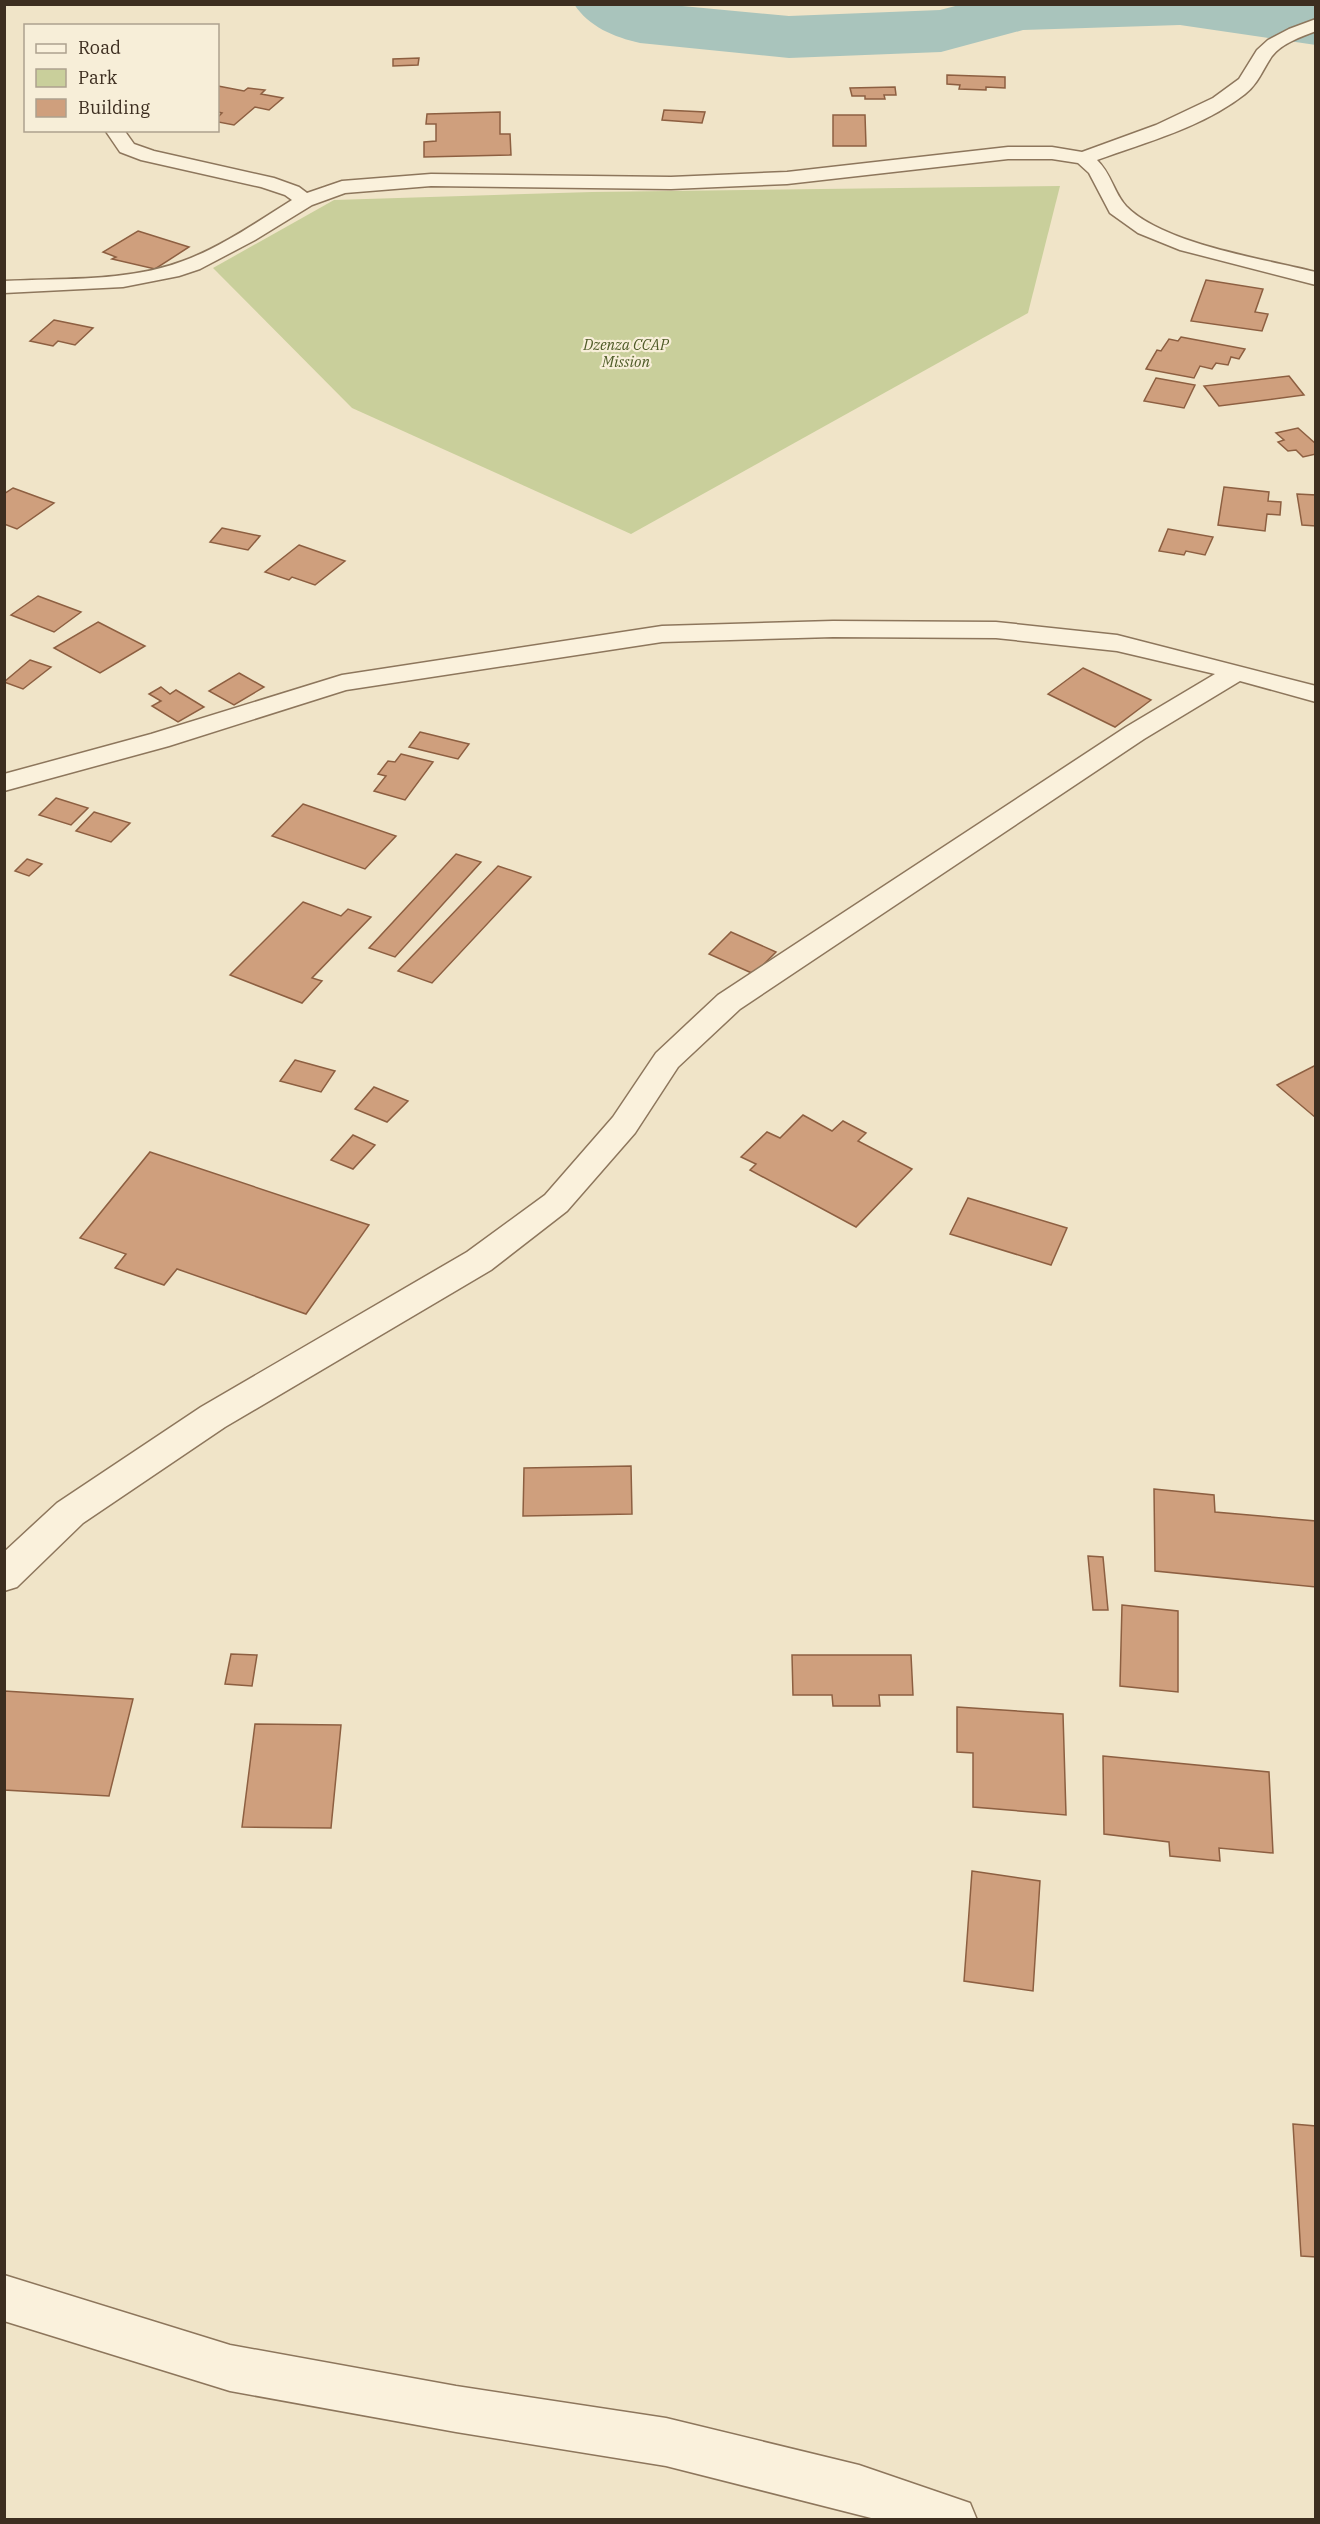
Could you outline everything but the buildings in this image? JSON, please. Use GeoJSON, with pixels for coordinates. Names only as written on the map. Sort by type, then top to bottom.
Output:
{"type":"FeatureCollection","features":[{"type":"Feature","properties":{"kind":"street"},"geometry":{"type":"LineString","coordinates":[[4,287],[123,281],[172,272],[193,265],[239,241],[305,201],[342,187],[431,180],[671,183],[787,178],[1008,153],[1052,153],[1084,158],[1212,106],[1239,90],[1254,72],[1265,52],[1284,38],[1316,24]]}},
{"type":"Feature","properties":{"kind":"street"},"geometry":{"type":"LineString","coordinates":[[115,132],[127,148],[148,156],[267,182],[292,191],[305,201]]}},
{"type":"Feature","properties":{"kind":"street"},"geometry":{"type":"LineString","coordinates":[[1084,158],[1097,170],[1118,209],[1145,229],[1187,246],[1316,279]]}},
{"type":"Feature","properties":{"kind":"street"},"geometry":{"type":"LineString","coordinates":[[4,783],[160,740],[342,683],[662,634],[833,629],[996,630],[1117,643],[1316,694]]}},
{"type":"Feature","properties":{"kind":"street"},"geometry":{"type":"LineString","coordinates":[[4,1576],[70,1513],[213,1417],[479,1262],[556,1203],[624,1125],[667,1060],[729,1002],[1115,746],[1237,672]]}},
{"type":"Feature","properties":{"kind":"street"},"geometry":{"type":"LineString","coordinates":[[4,2298],[230,2368],[456,2409],[666,2442],[859,2489],[953,2520]]}},
{"type":"Feature","properties":{"kind":"green space","name":"Dzenza CCAP Mission"},"geometry":{"type":"Polygon","coordinates":[[[1060,186],[1028,313],[631,534],[352,408],[213,268],[334,200],[592,192],[1060,186]]]}},
{"type":"Feature","properties":{"kind":"waterway"},"geometry":{"type":"LineString","coordinates":[[607,4],[640,23],[789,37],[941,31],[1021,10],[1180,5],[1316,25]]}}]}
